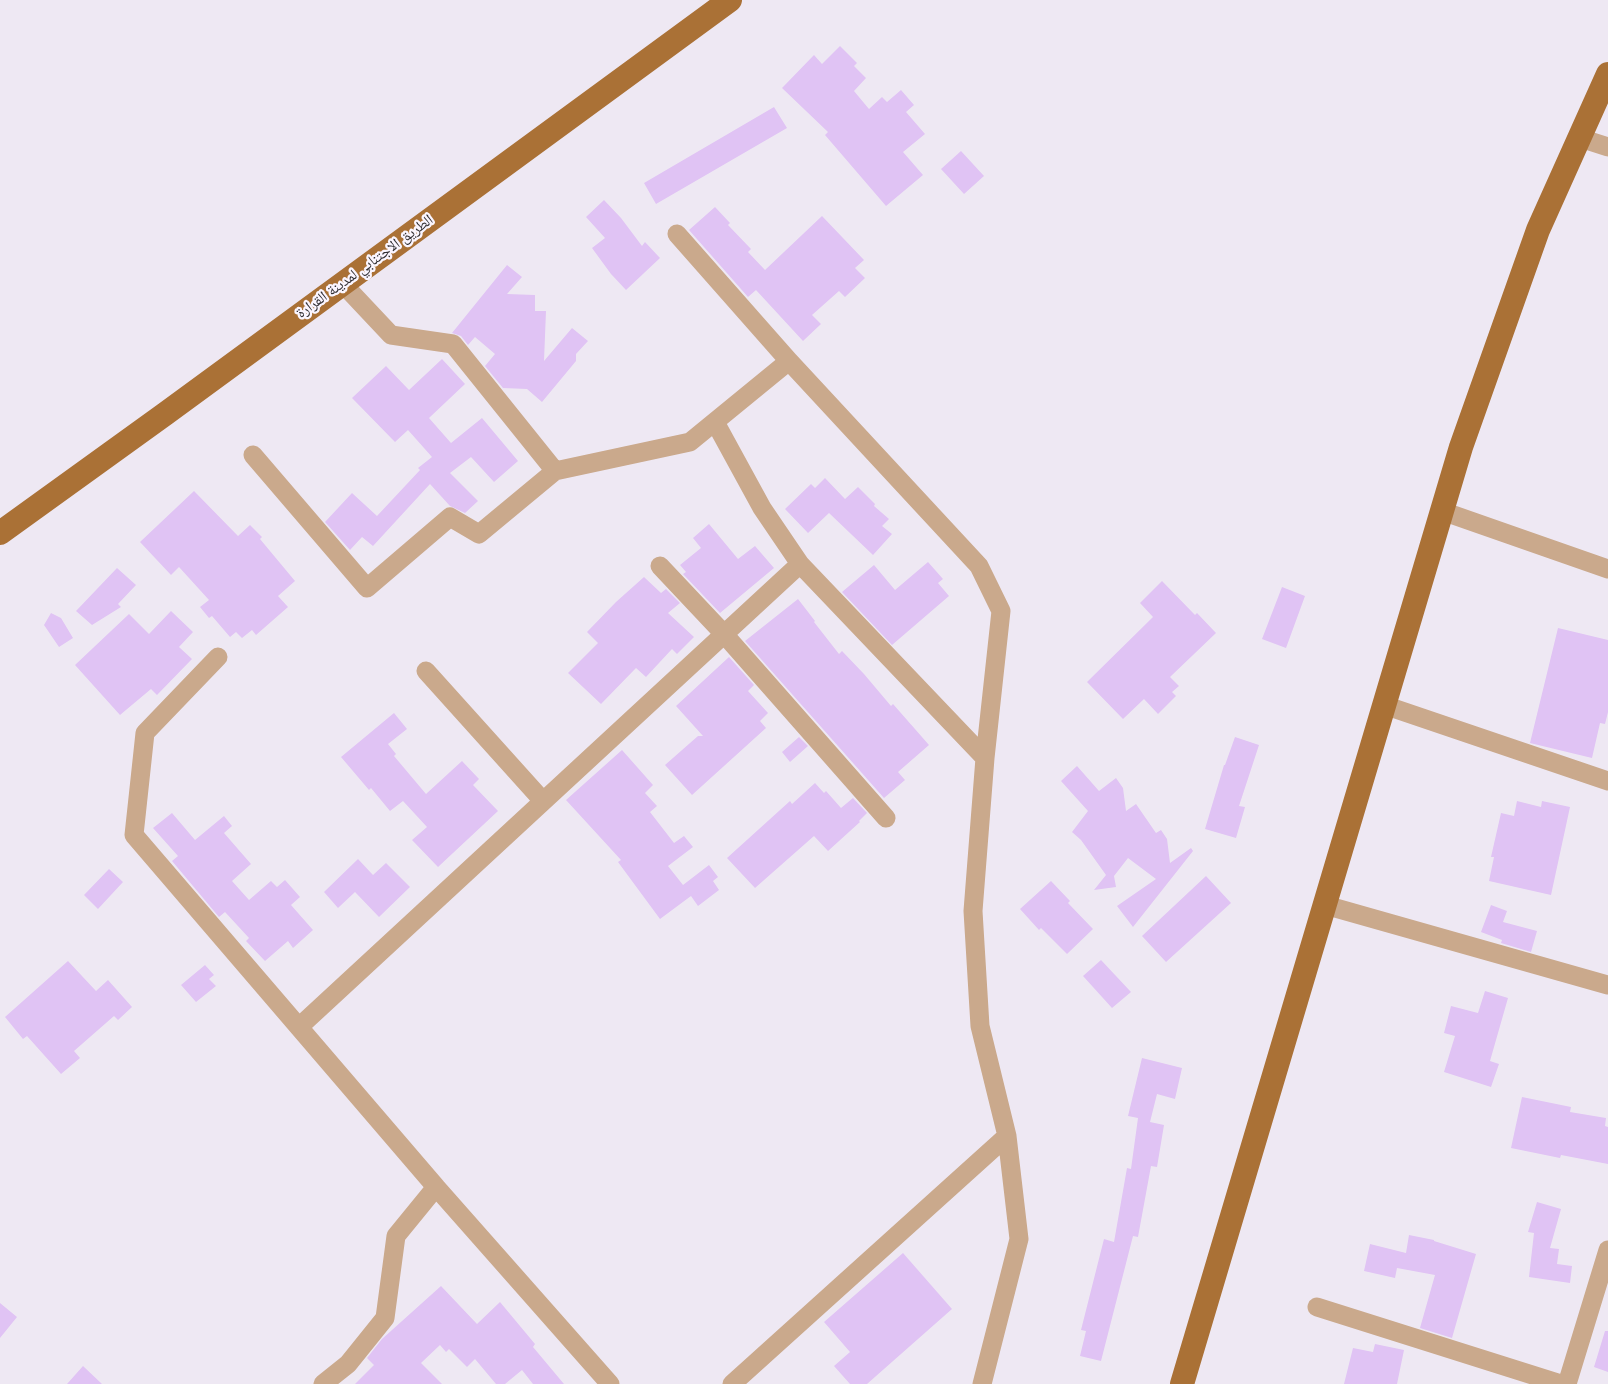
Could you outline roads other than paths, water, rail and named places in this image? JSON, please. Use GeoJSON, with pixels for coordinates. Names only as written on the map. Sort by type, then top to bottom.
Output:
{"type":"FeatureCollection","features":[{"type":"Feature","properties":{"kind":"main road","name":"الطريق الاجتنابي لمدينة القرارة"},"geometry":{"type":"LineString","coordinates":[[0,533],[730,0]]}},
{"type":"Feature","properties":{"kind":"main road"},"geometry":{"type":"LineString","coordinates":[[1182,1384],[1461,448],[1538,230],[1608,74]]}},
{"type":"Feature","properties":{"kind":"street"},"geometry":{"type":"LineString","coordinates":[[1580,138],[1608,147]]}},
{"type":"Feature","properties":{"kind":"street"},"geometry":{"type":"LineString","coordinates":[[677,234],[789,361],[979,566],[1001,611],[985,758],[973,911],[980,1026],[1007,1136],[1019,1238],[982,1384]]}},
{"type":"Feature","properties":{"kind":"street"},"geometry":{"type":"LineString","coordinates":[[343,284],[391,335],[453,344],[554,471]]}},
{"type":"Feature","properties":{"kind":"street"},"geometry":{"type":"LineString","coordinates":[[253,455],[367,588],[450,517],[479,534],[554,471],[690,442],[789,361]]}},
{"type":"Feature","properties":{"kind":"street"},"geometry":{"type":"LineString","coordinates":[[715,422],[762,508],[800,564],[985,758]]}},
{"type":"Feature","properties":{"kind":"street"},"geometry":{"type":"LineString","coordinates":[[1442,511],[1608,569]]}},
{"type":"Feature","properties":{"kind":"street"},"geometry":{"type":"LineString","coordinates":[[299,1027],[800,564]]}},
{"type":"Feature","properties":{"kind":"street"},"geometry":{"type":"LineString","coordinates":[[660,566],[724,634],[886,818]]}},
{"type":"Feature","properties":{"kind":"street"},"geometry":{"type":"LineString","coordinates":[[218,657],[145,733],[134,835],[436,1188],[610,1384]]}},
{"type":"Feature","properties":{"kind":"street"},"geometry":{"type":"LineString","coordinates":[[426,670],[543,801]]}},
{"type":"Feature","properties":{"kind":"street"},"geometry":{"type":"LineString","coordinates":[[1384,705],[1608,781]]}},
{"type":"Feature","properties":{"kind":"street"},"geometry":{"type":"LineString","coordinates":[[1325,905],[1608,985]]}},
{"type":"Feature","properties":{"kind":"street"},"geometry":{"type":"LineString","coordinates":[[732,1384],[1007,1136]]}},
{"type":"Feature","properties":{"kind":"street"},"geometry":{"type":"LineString","coordinates":[[323,1384],[348,1364],[385,1318],[396,1236],[436,1188]]}},
{"type":"Feature","properties":{"kind":"street"},"geometry":{"type":"LineString","coordinates":[[1567,1384],[1608,1250]]}},
{"type":"Feature","properties":{"kind":"street"},"geometry":{"type":"LineString","coordinates":[[1317,1307],[1561,1384]]}}]}
